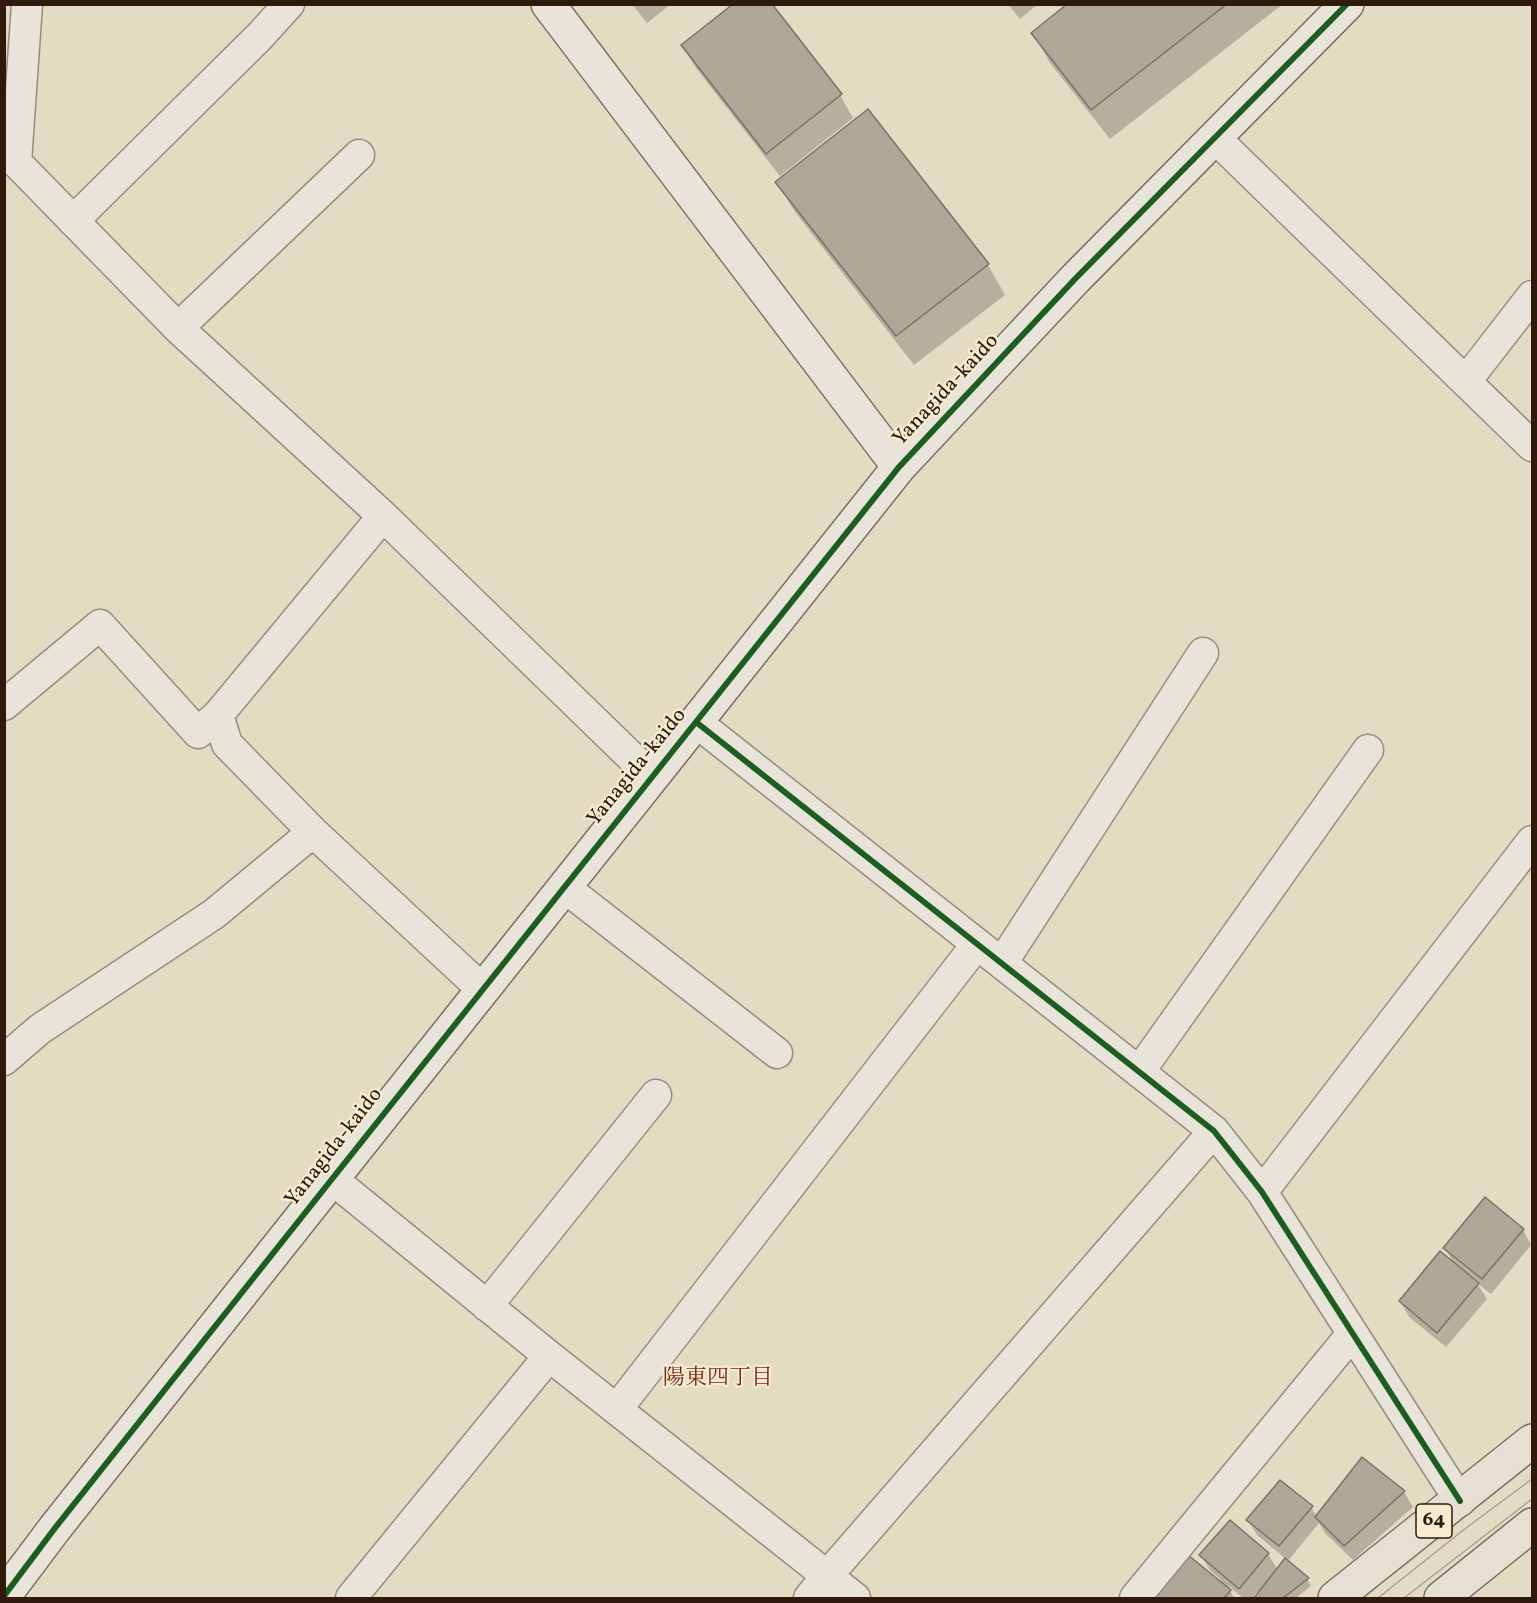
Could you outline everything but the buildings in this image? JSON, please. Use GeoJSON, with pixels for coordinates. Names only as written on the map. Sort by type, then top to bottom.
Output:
{"type":"FeatureCollection","features":[{"type":"Feature","properties":{"kind":"main road","name":"64"},"geometry":{"type":"LineString","coordinates":[[1335,1599],[1533,1441]]}},
{"type":"Feature","properties":{"kind":"main road"},"geometry":{"type":"LineString","coordinates":[[1441,1599],[1533,1525]]}},
{"type":"Feature","properties":{"kind":"street"},"geometry":{"type":"LineString","coordinates":[[27,4],[16,162],[178,328],[383,516],[652,777]]}},
{"type":"Feature","properties":{"kind":"street"},"geometry":{"type":"LineString","coordinates":[[73,221],[260,36],[289,4]]}},
{"type":"Feature","properties":{"kind":"street"},"geometry":{"type":"LineString","coordinates":[[548,4],[899,467]]}},
{"type":"Feature","properties":{"kind":"street","name":"Yanagida-kaido"},"geometry":{"type":"LineString","coordinates":[[4,1596],[55,1528],[482,989],[899,467],[1075,279],[1347,4]]}},
{"type":"Feature","properties":{"kind":"street"},"geometry":{"type":"LineString","coordinates":[[1215,138],[1533,446]]}},
{"type":"Feature","properties":{"kind":"street"},"geometry":{"type":"LineString","coordinates":[[178,328],[359,155]]}},
{"type":"Feature","properties":{"kind":"street"},"geometry":{"type":"LineString","coordinates":[[1466,381],[1533,297]]}},
{"type":"Feature","properties":{"kind":"street"},"geometry":{"type":"LineString","coordinates":[[4,705],[100,625],[198,733],[218,715],[383,516]]}},
{"type":"Feature","properties":{"kind":"street"},"geometry":{"type":"LineString","coordinates":[[1002,963],[1203,653]]}},
{"type":"Feature","properties":{"kind":"street"},"geometry":{"type":"LineString","coordinates":[[218,715],[227,744],[312,832],[482,989]]}},
{"type":"Feature","properties":{"kind":"street"},"geometry":{"type":"LineString","coordinates":[[696,722],[1214,1131],[1262,1192],[1460,1501]]}},
{"type":"Feature","properties":{"kind":"street"},"geometry":{"type":"LineString","coordinates":[[1139,1072],[1368,750]]}},
{"type":"Feature","properties":{"kind":"street"},"geometry":{"type":"LineString","coordinates":[[4,1060],[40,1029],[214,914],[312,832]]}},
{"type":"Feature","properties":{"kind":"street"},"geometry":{"type":"LineString","coordinates":[[1262,1192],[1533,841]]}},
{"type":"Feature","properties":{"kind":"street"},"geometry":{"type":"LineString","coordinates":[[564,887],[777,1053]]}},
{"type":"Feature","properties":{"kind":"street"},"geometry":{"type":"LineString","coordinates":[[616,1409],[977,944]]}},
{"type":"Feature","properties":{"kind":"street"},"geometry":{"type":"LineString","coordinates":[[487,1306],[656,1095]]}},
{"type":"Feature","properties":{"kind":"street"},"geometry":{"type":"LineString","coordinates":[[818,1587],[1214,1131]]}},
{"type":"Feature","properties":{"kind":"street"},"geometry":{"type":"LineString","coordinates":[[332,1179],[616,1409],[818,1587],[855,1599]]}},
{"type":"Feature","properties":{"kind":"street"},"geometry":{"type":"LineString","coordinates":[[1135,1599],[1352,1334]]}},
{"type":"Feature","properties":{"kind":"street"},"geometry":{"type":"LineString","coordinates":[[351,1599],[549,1356]]}},
{"type":"Feature","properties":{"kind":"tram line"},"geometry":{"type":"LineString","coordinates":[[1378,1598],[1532,1479]]}},
{"type":"Feature","properties":{"kind":"tram line"},"geometry":{"type":"LineString","coordinates":[[1404,1598],[1532,1499]]}},
{"type":"Feature","properties":{"kind":"cycle path"},"geometry":{"type":"LineString","coordinates":[[4,1596],[55,1528],[899,467],[1075,279],[1347,4]]}},
{"type":"Feature","properties":{"kind":"cycle path"},"geometry":{"type":"LineString","coordinates":[[696,722],[1214,1131],[1262,1192],[1460,1501]]}},
{"type":"Feature","properties":{"kind":"district","name":"陽東四丁目"},"geometry":{"type":"Point","coordinates":[718,1380]}}]}
